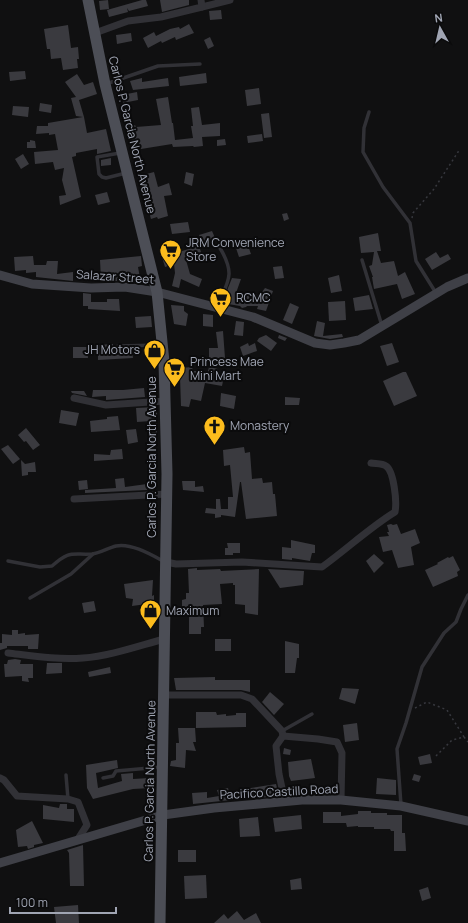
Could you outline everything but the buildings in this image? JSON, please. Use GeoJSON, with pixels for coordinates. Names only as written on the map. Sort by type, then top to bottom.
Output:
{"type":"FeatureCollection","features":[{"type":"Feature","properties":{"kind":"main road","name":"Carlos P. Garcia North Avenue"},"geometry":{"type":"LineString","coordinates":[[88,0],[105,84],[156,292],[164,362],[167,494],[162,767],[163,815],[160,923]]}},
{"type":"Feature","properties":{"kind":"street"},"geometry":{"type":"LineString","coordinates":[[95,33],[128,21],[161,17],[202,3],[230,0]]}},
{"type":"Feature","properties":{"kind":"street","name":"Salazar Street"},"geometry":{"type":"LineString","coordinates":[[0,275],[32,284],[91,288],[125,287],[156,292],[253,317],[315,342],[330,345],[344,344],[359,340],[436,293],[468,278]]}},
{"type":"Feature","properties":{"kind":"street"},"geometry":{"type":"LineString","coordinates":[[74,398],[106,405],[165,401]]}},
{"type":"Feature","properties":{"kind":"street"},"geometry":{"type":"LineString","coordinates":[[166,562],[176,564],[242,562],[322,568],[376,524],[395,512],[395,494],[390,469],[385,465],[371,463]]}},
{"type":"Feature","properties":{"kind":"street"},"geometry":{"type":"LineString","coordinates":[[74,499],[167,494]]}},
{"type":"Feature","properties":{"kind":"street"},"geometry":{"type":"LineString","coordinates":[[8,653],[61,659],[83,658],[104,655],[164,639]]}},
{"type":"Feature","properties":{"kind":"street"},"geometry":{"type":"LineString","coordinates":[[164,695],[241,695],[252,699],[283,733],[337,742],[342,753],[341,800]]}},
{"type":"Feature","properties":{"kind":"street"},"geometry":{"type":"LineString","coordinates":[[283,733],[276,746],[284,802]]}},
{"type":"Feature","properties":{"kind":"street"},"geometry":{"type":"LineString","coordinates":[[0,778],[4,780],[17,796],[68,799],[78,802],[87,825],[78,839]]}},
{"type":"Feature","properties":{"kind":"street","name":"Pacifico Castillo Road"},"geometry":{"type":"LineString","coordinates":[[0,863],[163,815],[214,808],[284,802],[341,800],[401,806],[468,821]]}},
{"type":"Feature","properties":{"kind":"lane"},"geometry":{"type":"LineString","coordinates":[[105,84],[158,66],[200,64]]}},
{"type":"Feature","properties":{"kind":"lane"},"geometry":{"type":"LineString","coordinates":[[369,112],[364,128],[363,152],[383,187],[410,223],[416,261],[436,293]]}},
{"type":"Feature","properties":{"kind":"lane"},"geometry":{"type":"LineString","coordinates":[[122,152],[97,157],[99,174],[106,178],[127,173]]}},
{"type":"Feature","properties":{"kind":"lane"},"geometry":{"type":"LineString","coordinates":[[217,307],[230,277],[227,261],[220,248]]}},
{"type":"Feature","properties":{"kind":"lane"},"geometry":{"type":"LineString","coordinates":[[362,260],[382,326]]}},
{"type":"Feature","properties":{"kind":"lane"},"geometry":{"type":"LineString","coordinates":[[118,346],[162,345]]}},
{"type":"Feature","properties":{"kind":"lane"},"geometry":{"type":"LineString","coordinates":[[8,561],[40,567],[52,566],[70,553],[93,554],[117,546],[137,549],[166,562]]}},
{"type":"Feature","properties":{"kind":"lane"},"geometry":{"type":"LineString","coordinates":[[30,598],[71,574],[93,554]]}},
{"type":"Feature","properties":{"kind":"lane"},"geometry":{"type":"LineString","coordinates":[[401,806],[396,749],[410,711],[422,667],[444,633],[456,622],[468,595]]}},
{"type":"Feature","properties":{"kind":"lane"},"geometry":{"type":"LineString","coordinates":[[283,733],[312,714]]}},
{"type":"Feature","properties":{"kind":"lane"},"geometry":{"type":"LineString","coordinates":[[103,778],[113,776],[116,771],[162,767]]}},
{"type":"Feature","properties":{"kind":"lane"},"geometry":{"type":"LineString","coordinates":[[66,775],[68,799]]}},
{"type":"Feature","properties":{"kind":"path"},"geometry":{"type":"LineString","coordinates":[[410,223],[413,213],[434,189],[460,149]]}},
{"type":"Feature","properties":{"kind":"path"},"geometry":{"type":"LineString","coordinates":[[410,711],[427,702],[447,710],[468,742]]}},
{"type":"Feature","properties":{"kind":"path"},"geometry":{"type":"LineString","coordinates":[[436,756],[452,740],[464,737]]}},
{"type":"Feature","properties":{"kind":"place","name":"JRM Convenience Store"},"geometry":{"type":"Point","coordinates":[171,270]}},
{"type":"Feature","properties":{"kind":"place","name":"RCMC"},"geometry":{"type":"Point","coordinates":[220,318]}},
{"type":"Feature","properties":{"kind":"place","name":"JH Motors"},"geometry":{"type":"Point","coordinates":[155,370]}},
{"type":"Feature","properties":{"kind":"place","name":"Princess Mae Mini Mart"},"geometry":{"type":"Point","coordinates":[174,388]}},
{"type":"Feature","properties":{"kind":"place","name":"Monastery"},"geometry":{"type":"Point","coordinates":[214,446]}},
{"type":"Feature","properties":{"kind":"place","name":"Maximum"},"geometry":{"type":"Point","coordinates":[151,630]}}]}
